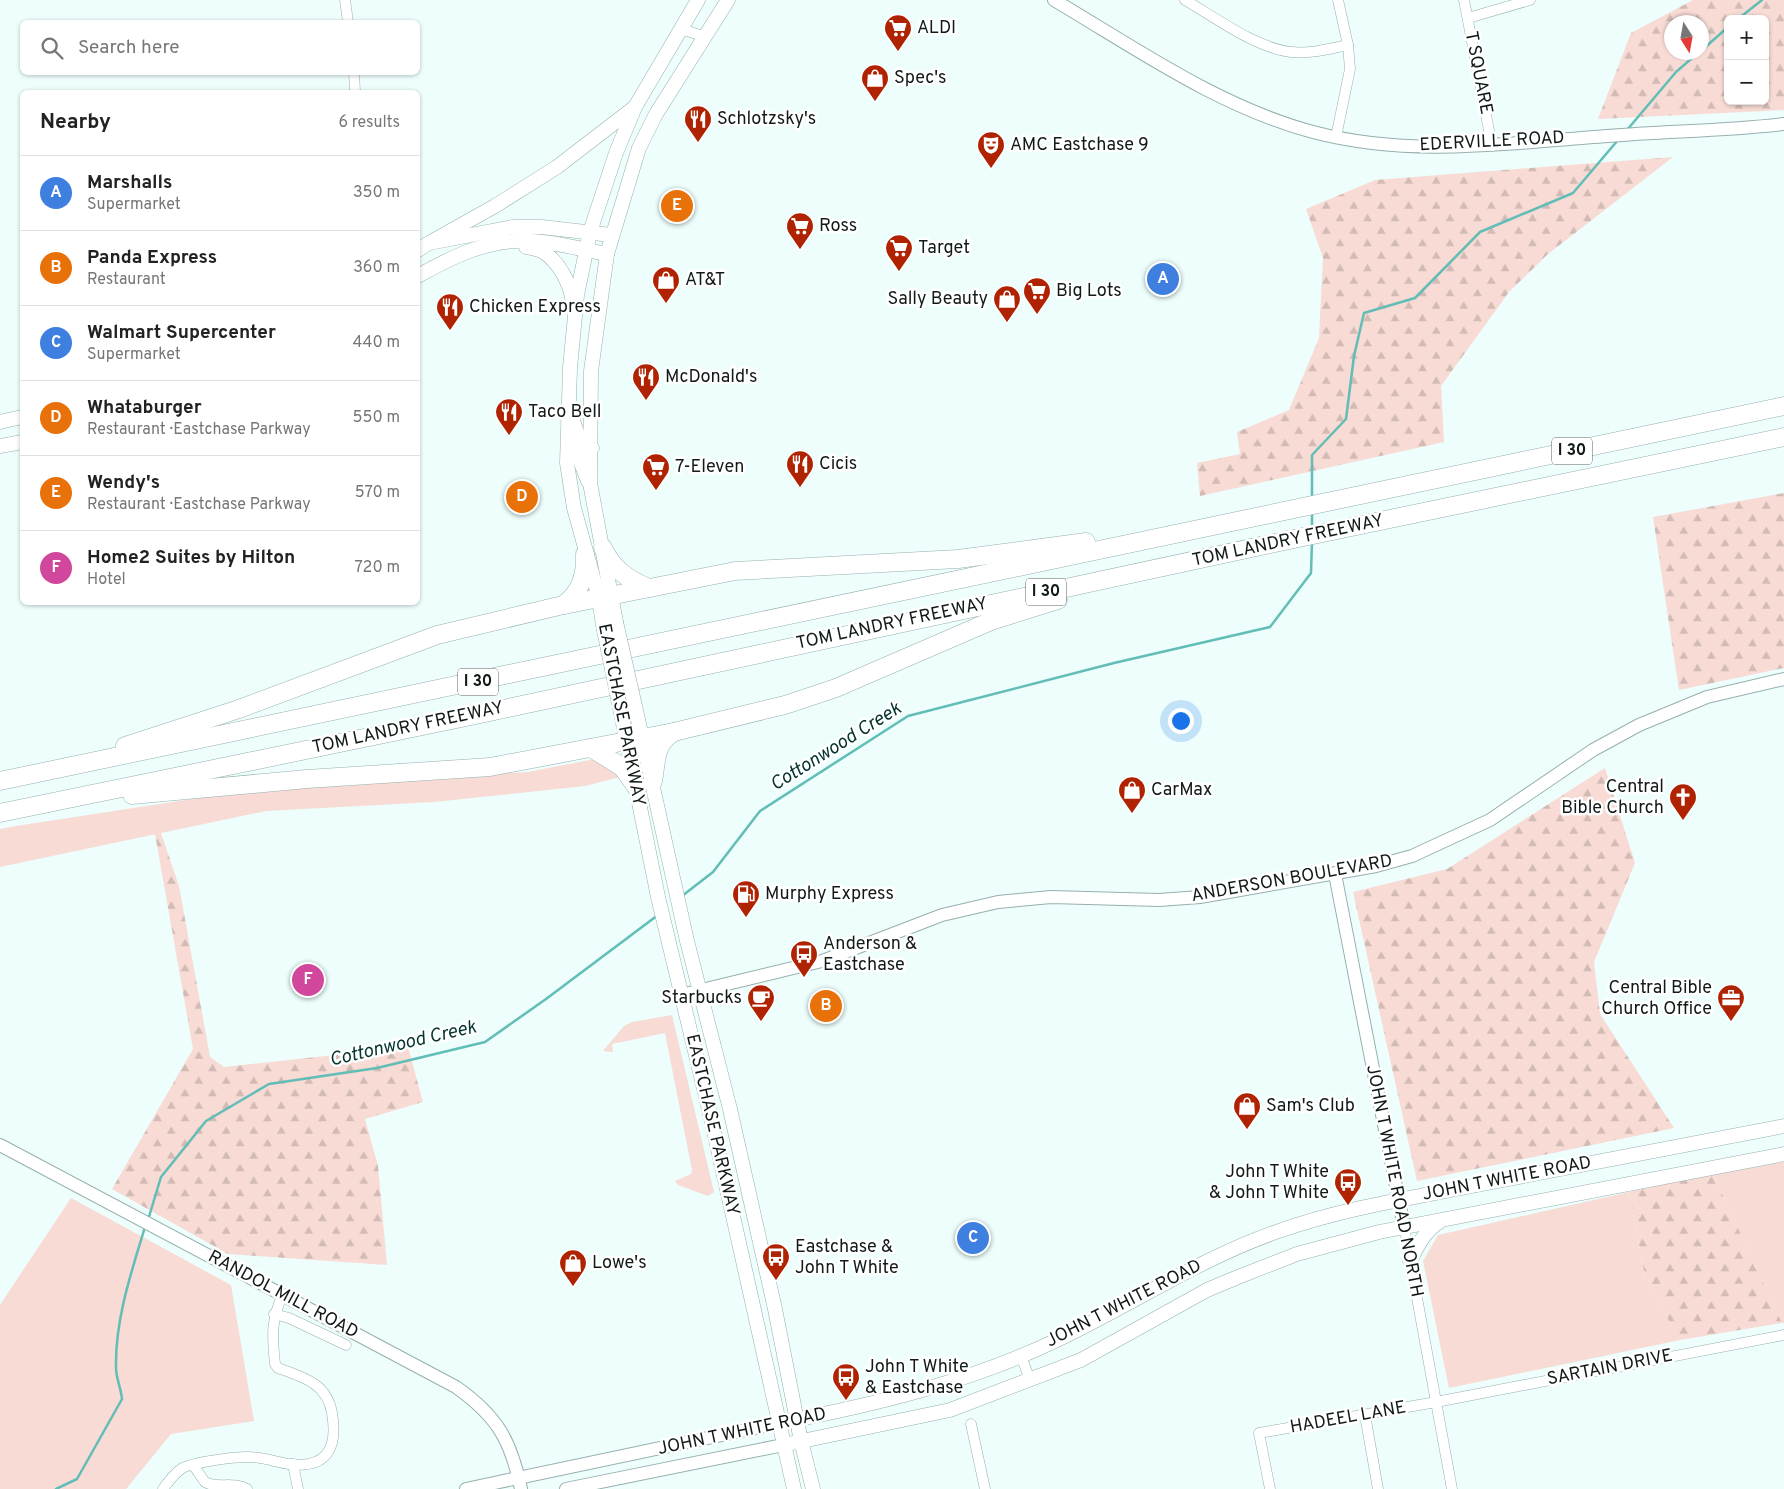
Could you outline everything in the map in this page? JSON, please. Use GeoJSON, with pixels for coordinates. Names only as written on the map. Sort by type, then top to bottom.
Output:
{"type":"FeatureCollection","features":[{"type":"Feature","properties":{"kind":"highway","name":"TOM LANDRY FREEWAY"},"geometry":{"type":"LineString","coordinates":[[0,781],[1784,406]]}},
{"type":"Feature","properties":{"kind":"highway","name":"TOM LANDRY FREEWAY"},"geometry":{"type":"LineString","coordinates":[[0,813],[471,716],[807,642],[1150,571],[1284,540],[1784,437]]}},
{"type":"Feature","properties":{"kind":"highway"},"geometry":{"type":"LineString","coordinates":[[40,773],[239,709],[437,635],[605,597],[735,571],[958,559],[1093,541],[1245,513],[1266,514]]}},
{"type":"Feature","properties":{"kind":"highway"},"geometry":{"type":"LineString","coordinates":[[603,548],[610,562],[620,573],[649,588]]}},
{"type":"Feature","properties":{"kind":"highway"},"geometry":{"type":"LineString","coordinates":[[563,606],[572,599],[579,589],[585,567],[585,554]]}},
{"type":"Feature","properties":{"kind":"highway"},"geometry":{"type":"LineString","coordinates":[[44,803],[307,779],[490,767],[674,732],[793,702],[836,688],[991,621],[1150,571]]}},
{"type":"Feature","properties":{"kind":"highway"},"geometry":{"type":"LineString","coordinates":[[591,748],[645,784],[663,739],[674,732]]}},
{"type":"Feature","properties":{"kind":"main road","name":"EASTCHASE PARKWAY"},"geometry":{"type":"LineString","coordinates":[[605,597],[585,554],[571,493],[568,410],[573,323],[590,232],[607,175],[635,107],[698,0]]}},
{"type":"Feature","properties":{"kind":"main road","name":"EASTCHASE PARKWAY"},"geometry":{"type":"LineString","coordinates":[[728,0],[656,114],[639,148],[611,235],[591,371],[592,448],[590,483],[603,548],[605,597],[620,708],[634,740],[645,784],[667,852],[750,1196],[801,1441]]}},
{"type":"Feature","properties":{"kind":"main road"},"geometry":{"type":"LineString","coordinates":[[423,247],[495,206],[556,167],[635,107]]}},
{"type":"Feature","properties":{"kind":"main road"},"geometry":{"type":"LineString","coordinates":[[423,247],[513,227],[542,227],[611,235]]}},
{"type":"Feature","properties":{"kind":"main road"},"geometry":{"type":"LineString","coordinates":[[508,242],[542,251],[560,269],[572,296],[573,323]]}},
{"type":"Feature","properties":{"kind":"main road"},"geometry":{"type":"LineString","coordinates":[[420,275],[472,250],[508,242],[566,246],[607,254]]}},
{"type":"Feature","properties":{"kind":"main road"},"geometry":{"type":"LineString","coordinates":[[568,410],[574,420],[581,444],[592,448]]}},
{"type":"Feature","properties":{"kind":"main road"},"geometry":{"type":"LineString","coordinates":[[0,422],[20,417]]}},
{"type":"Feature","properties":{"kind":"main road"},"geometry":{"type":"LineString","coordinates":[[0,446],[20,442]]}},
{"type":"Feature","properties":{"kind":"main road"},"geometry":{"type":"LineString","coordinates":[[568,450],[578,454],[590,483]]}},
{"type":"Feature","properties":{"kind":"main road","name":"EASTCHASE PARKWAY"},"geometry":{"type":"LineString","coordinates":[[610,623],[635,706],[634,740]]}},
{"type":"Feature","properties":{"kind":"main road","name":"EASTCHASE PARKWAY"},"geometry":{"type":"LineString","coordinates":[[645,784],[651,867],[729,1201],[783,1445]]}},
{"type":"Feature","properties":{"kind":"main road","name":"JOHN T WHITE ROAD"},"geometry":{"type":"LineString","coordinates":[[779,1423],[877,1402],[932,1387],[1021,1356],[1057,1340],[1215,1257],[1274,1232],[1399,1200],[1784,1126]]}},
{"type":"Feature","properties":{"kind":"main road","name":"JOHN T WHITE ROAD"},"geometry":{"type":"LineString","coordinates":[[783,1445],[950,1410],[1081,1360],[1207,1290],[1238,1276],[1326,1245],[1404,1227],[1784,1154]]}},
{"type":"Feature","properties":{"kind":"main road"},"geometry":{"type":"LineString","coordinates":[[729,1201],[750,1196]]}},
{"type":"Feature","properties":{"kind":"main road"},"geometry":{"type":"LineString","coordinates":[[1410,1261],[1421,1239],[1429,1229],[1443,1220]]}},
{"type":"Feature","properties":{"kind":"main road"},"geometry":{"type":"LineString","coordinates":[[801,1441],[813,1489]]}},
{"type":"Feature","properties":{"kind":"main road"},"geometry":{"type":"LineString","coordinates":[[783,1445],[794,1489]]}},
{"type":"Feature","properties":{"kind":"street"},"geometry":{"type":"LineString","coordinates":[[345,0],[348,20]]}},
{"type":"Feature","properties":{"kind":"street","name":"EDERVILLE ROAD"},"geometry":{"type":"LineString","coordinates":[[1054,0],[1213,93],[1238,105],[1313,132],[1336,136],[1396,146],[1452,148],[1784,124]]}},
{"type":"Feature","properties":{"kind":"street"},"geometry":{"type":"LineString","coordinates":[[1185,0],[1199,3],[1261,43],[1280,50],[1305,53],[1348,46]]}},
{"type":"Feature","properties":{"kind":"street"},"geometry":{"type":"LineString","coordinates":[[1336,136],[1350,69],[1348,46],[1338,0]]}},
{"type":"Feature","properties":{"kind":"street","name":"T SQUARE"},"geometry":{"type":"LineString","coordinates":[[1464,0],[1492,146]]}},
{"type":"Feature","properties":{"kind":"street"},"geometry":{"type":"LineString","coordinates":[[1468,18],[1530,0]]}},
{"type":"Feature","properties":{"kind":"street"},"geometry":{"type":"LineString","coordinates":[[681,29],[706,37]]}},
{"type":"Feature","properties":{"kind":"street"},"geometry":{"type":"LineString","coordinates":[[354,75],[355,90]]}},
{"type":"Feature","properties":{"kind":"street","name":"ANDERSON BOULEVARD"},"geometry":{"type":"LineString","coordinates":[[681,996],[827,960],[942,915],[998,902],[1051,897],[1159,900],[1200,897],[1335,874],[1412,856],[1469,832],[1490,820],[1593,750],[1670,712],[1707,697],[1784,680]]}},
{"type":"Feature","properties":{"kind":"street","name":"JOHN T WHITE ROAD NORTH"},"geometry":{"type":"LineString","coordinates":[[1335,874],[1399,1200],[1452,1489]]}},
{"type":"Feature","properties":{"kind":"street","name":"RANDOL MILL ROAD"},"geometry":{"type":"LineString","coordinates":[[0,1145],[456,1387],[476,1401],[500,1427],[520,1483]]}},
{"type":"Feature","properties":{"kind":"street"},"geometry":{"type":"LineString","coordinates":[[163,1489],[178,1471],[193,1465],[248,1457],[306,1465],[321,1460],[329,1453],[333,1445],[332,1414],[328,1398],[317,1385],[306,1378],[278,1368],[275,1364],[272,1338],[274,1314],[283,1294]]}},
{"type":"Feature","properties":{"kind":"street"},"geometry":{"type":"LineString","coordinates":[[274,1314],[289,1318],[346,1345]]}},
{"type":"Feature","properties":{"kind":"street","name":"SARTAIN DRIVE"},"geometry":{"type":"LineString","coordinates":[[1436,1402],[1784,1335]]}},
{"type":"Feature","properties":{"kind":"street"},"geometry":{"type":"LineString","coordinates":[[1021,1356],[1030,1380]]}},
{"type":"Feature","properties":{"kind":"street","name":"HADEEL LANE"},"geometry":{"type":"LineString","coordinates":[[1270,1489],[1259,1433],[1436,1402]]}},
{"type":"Feature","properties":{"kind":"street"},"geometry":{"type":"LineString","coordinates":[[1365,1415],[1378,1489]]}},
{"type":"Feature","properties":{"kind":"street","name":"JOHN T WHITE ROAD"},"geometry":{"type":"LineString","coordinates":[[466,1489],[520,1483],[779,1423]]}},
{"type":"Feature","properties":{"kind":"street"},"geometry":{"type":"LineString","coordinates":[[971,1424],[985,1489]]}},
{"type":"Feature","properties":{"kind":"street","name":"JOHN T WHITE ROAD"},"geometry":{"type":"LineString","coordinates":[[566,1489],[783,1445]]}},
{"type":"Feature","properties":{"kind":"street"},"geometry":{"type":"LineString","coordinates":[[293,1464],[298,1489]]}},
{"type":"Feature","properties":{"kind":"street"},"geometry":{"type":"LineString","coordinates":[[193,1465],[206,1483],[217,1487],[235,1485],[247,1489]]}},
{"type":"Feature","properties":{"kind":"green space"},"geometry":{"type":"Polygon","coordinates":[[[1693,0],[1784,0],[1784,110],[1598,119],[1631,33],[1664,15],[1664,60],[1709,60],[1709,15],[1665,15],[1693,0]]]}},
{"type":"Feature","properties":{"kind":"green space"},"geometry":{"type":"Polygon","coordinates":[[[1673,157],[1548,254],[1509,292],[1441,386],[1444,442],[1200,496],[1197,463],[1240,454],[1237,432],[1289,410],[1319,338],[1323,258],[1306,209],[1375,180],[1673,157]]]}},
{"type":"Feature","properties":{"kind":"green space"},"geometry":{"type":"Polygon","coordinates":[[[1784,493],[1784,668],[1679,690],[1653,517],[1784,493]]]}},
{"type":"Feature","properties":{"kind":"green space"},"geometry":{"type":"Polygon","coordinates":[[[595,759],[624,776],[585,786],[434,802],[266,811],[0,867],[0,829],[16,826],[284,785],[528,772],[595,759]]]}},
{"type":"Feature","properties":{"kind":"green space"},"geometry":{"type":"Polygon","coordinates":[[[1605,768],[1635,863],[1594,962],[1600,1014],[1674,1128],[1417,1181],[1353,892],[1447,869],[1605,768]]]}},
{"type":"Feature","properties":{"kind":"green space"},"geometry":{"type":"Polygon","coordinates":[[[161,833],[179,886],[210,1057],[224,1067],[408,1047],[423,1102],[365,1119],[378,1166],[387,1265],[228,1254],[112,1189],[193,1049],[155,834],[161,833]]]}},
{"type":"Feature","properties":{"kind":"green space"},"geometry":{"type":"Polygon","coordinates":[[[672,1015],[714,1192],[708,1196],[678,1185],[675,1181],[691,1174],[692,1170],[665,1033],[612,1044],[613,1052],[603,1051],[624,1026],[632,1022],[672,1015]]]}},
{"type":"Feature","properties":{"kind":"green space"},"geometry":{"type":"Polygon","coordinates":[[[1784,1162],[1784,1323],[1782,1323],[1713,1174],[1784,1162]]]}},
{"type":"Feature","properties":{"kind":"green space"},"geometry":{"type":"Polygon","coordinates":[[[1713,1174],[1782,1323],[1680,1340],[1646,1281],[1629,1192],[1713,1174]]]}},
{"type":"Feature","properties":{"kind":"green space"},"geometry":{"type":"Polygon","coordinates":[[[1629,1192],[1646,1281],[1680,1340],[1449,1388],[1423,1261],[1438,1235],[1629,1192]]]}},
{"type":"Feature","properties":{"kind":"green space"},"geometry":{"type":"Polygon","coordinates":[[[71,1198],[231,1285],[254,1421],[171,1434],[126,1489],[0,1489],[0,1305],[71,1198]]]}},
{"type":"Feature","properties":{"kind":"waterway","name":"Cottonwood Creek"},"geometry":{"type":"LineString","coordinates":[[1743,15],[1762,0]]}},
{"type":"Feature","properties":{"kind":"waterway","name":"Cottonwood Creek"},"geometry":{"type":"LineString","coordinates":[[1709,44],[1724,31]]}},
{"type":"Feature","properties":{"kind":"waterway","name":"Cottonwood Creek"},"geometry":{"type":"LineString","coordinates":[[1627,130],[1676,72],[1690,60]]}},
{"type":"Feature","properties":{"kind":"waterway","name":"Cottonwood Creek"},"geometry":{"type":"LineString","coordinates":[[1312,499],[1312,455],[1346,419],[1354,356],[1364,313],[1415,298],[1480,232],[1573,193],[1618,140]]}},
{"type":"Feature","properties":{"kind":"waterway","name":"Cottonwood Creek"},"geometry":{"type":"LineString","coordinates":[[1312,512],[1312,529]]}},
{"type":"Feature","properties":{"kind":"waterway","name":"Cottonwood Creek"},"geometry":{"type":"LineString","coordinates":[[682,896],[713,872],[760,811],[908,716],[1114,663],[1270,627],[1311,573],[1312,542]]}},
{"type":"Feature","properties":{"kind":"waterway","name":"Cottonwood Creek"},"geometry":{"type":"LineString","coordinates":[[148,1220],[161,1177],[206,1121],[269,1084],[377,1068],[485,1042],[658,915]]}},
{"type":"Feature","properties":{"kind":"waterway","name":"Cottonwood Creek"},"geometry":{"type":"LineString","coordinates":[[56,1489],[77,1479],[122,1399],[116,1368],[118,1332],[125,1297],[145,1227]]}},
{"type":"Feature","properties":{"kind":"place","name":"ALDI"},"geometry":{"type":"Point","coordinates":[898,52]}},
{"type":"Feature","properties":{"kind":"place","name":"Spec's"},"geometry":{"type":"Point","coordinates":[875,102]}},
{"type":"Feature","properties":{"kind":"place","name":"Schlotzsky's"},"geometry":{"type":"Point","coordinates":[698,143]}},
{"type":"Feature","properties":{"kind":"place","name":"AMC Eastchase 9"},"geometry":{"type":"Point","coordinates":[991,169]}},
{"type":"Feature","properties":{"kind":"place","name":"Wendy's"},"geometry":{"type":"Point","coordinates":[677,206]}},
{"type":"Feature","properties":{"kind":"place","name":"Ross"},"geometry":{"type":"Point","coordinates":[800,250]}},
{"type":"Feature","properties":{"kind":"place","name":"Target"},"geometry":{"type":"Point","coordinates":[899,272]}},
{"type":"Feature","properties":{"kind":"place","name":"Marshalls"},"geometry":{"type":"Point","coordinates":[1163,279]}},
{"type":"Feature","properties":{"kind":"place","name":"AT&T"},"geometry":{"type":"Point","coordinates":[666,304]}},
{"type":"Feature","properties":{"kind":"place","name":"Big Lots"},"geometry":{"type":"Point","coordinates":[1037,315]}},
{"type":"Feature","properties":{"kind":"place","name":"Sally Beauty"},"geometry":{"type":"Point","coordinates":[1007,323]}},
{"type":"Feature","properties":{"kind":"place","name":"Chicken Express"},"geometry":{"type":"Point","coordinates":[450,331]}},
{"type":"Feature","properties":{"kind":"place","name":"McDonald's"},"geometry":{"type":"Point","coordinates":[646,401]}},
{"type":"Feature","properties":{"kind":"place","name":"Taco Bell"},"geometry":{"type":"Point","coordinates":[509,436]}},
{"type":"Feature","properties":{"kind":"place","name":"Cicis"},"geometry":{"type":"Point","coordinates":[800,488]}},
{"type":"Feature","properties":{"kind":"place","name":"7-Eleven"},"geometry":{"type":"Point","coordinates":[656,491]}},
{"type":"Feature","properties":{"kind":"place","name":"Whataburger"},"geometry":{"type":"Point","coordinates":[522,497]}},
{"type":"Feature","properties":{"kind":"place","name":"CarMax"},"geometry":{"type":"Point","coordinates":[1132,814]}},
{"type":"Feature","properties":{"kind":"place","name":"Central Bible Church"},"geometry":{"type":"Point","coordinates":[1683,821]}},
{"type":"Feature","properties":{"kind":"place","name":"Murphy Express"},"geometry":{"type":"Point","coordinates":[746,918]}},
{"type":"Feature","properties":{"kind":"place","name":"Anderson & Eastchase"},"geometry":{"type":"Point","coordinates":[804,978]}},
{"type":"Feature","properties":{"kind":"place","name":"Home2 Suites by Hilton"},"geometry":{"type":"Point","coordinates":[308,980]}},
{"type":"Feature","properties":{"kind":"place","name":"Panda Express"},"geometry":{"type":"Point","coordinates":[826,1006]}},
{"type":"Feature","properties":{"kind":"place","name":"Starbucks"},"geometry":{"type":"Point","coordinates":[761,1022]}},
{"type":"Feature","properties":{"kind":"place","name":"Central Bible Church Office"},"geometry":{"type":"Point","coordinates":[1731,1022]}},
{"type":"Feature","properties":{"kind":"place","name":"Sam's Club"},"geometry":{"type":"Point","coordinates":[1247,1130]}},
{"type":"Feature","properties":{"kind":"place","name":"John T White & John T White"},"geometry":{"type":"Point","coordinates":[1348,1206]}},
{"type":"Feature","properties":{"kind":"place","name":"Walmart Supercenter"},"geometry":{"type":"Point","coordinates":[973,1238]}},
{"type":"Feature","properties":{"kind":"place","name":"Eastchase & John T White"},"geometry":{"type":"Point","coordinates":[776,1281]}},
{"type":"Feature","properties":{"kind":"place","name":"Lowe's"},"geometry":{"type":"Point","coordinates":[573,1287]}},
{"type":"Feature","properties":{"kind":"place","name":"John T White & Eastchase"},"geometry":{"type":"Point","coordinates":[846,1401]}}]}
